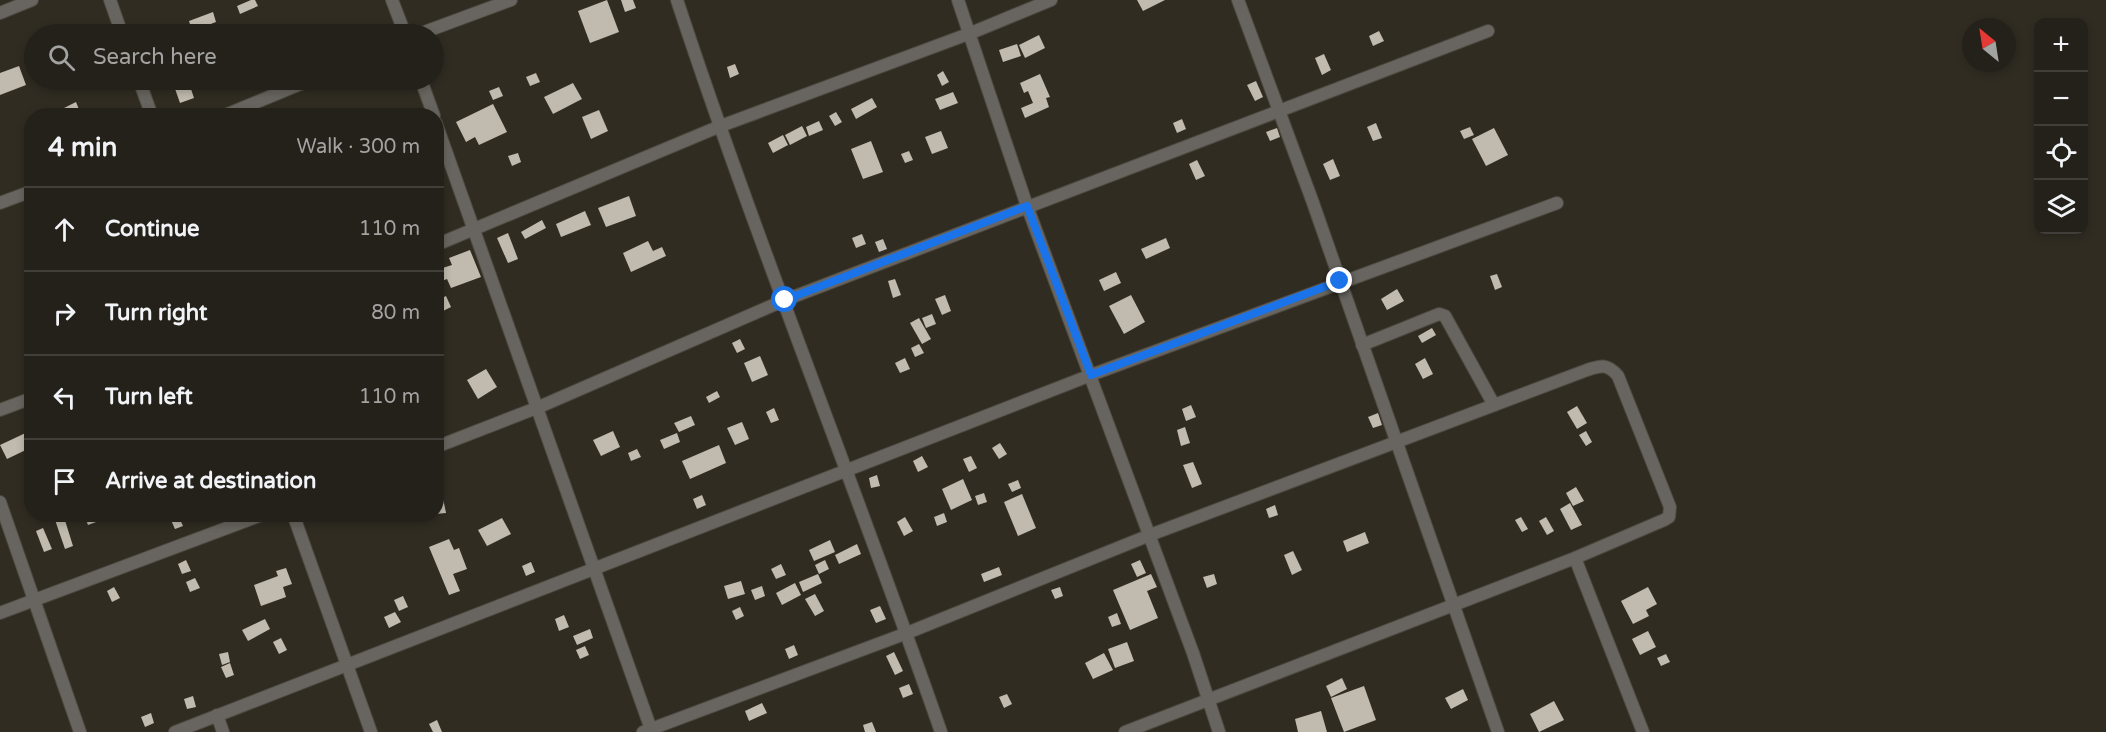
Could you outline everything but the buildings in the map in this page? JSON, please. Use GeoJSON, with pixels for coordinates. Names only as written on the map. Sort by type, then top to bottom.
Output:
{"type":"FeatureCollection","features":[{"type":"Feature","properties":{"kind":"street"},"geometry":{"type":"LineString","coordinates":[[0,13],[32,0]]}},
{"type":"Feature","properties":{"kind":"street"},"geometry":{"type":"LineString","coordinates":[[110,0],[118,24]]}},
{"type":"Feature","properties":{"kind":"street"},"geometry":{"type":"LineString","coordinates":[[392,0],[401,24]]}},
{"type":"Feature","properties":{"kind":"street"},"geometry":{"type":"LineString","coordinates":[[444,25],[512,0]]}},
{"type":"Feature","properties":{"kind":"street"},"geometry":{"type":"LineString","coordinates":[[677,0],[718,127],[785,300],[941,732]]}},
{"type":"Feature","properties":{"kind":"street"},"geometry":{"type":"LineString","coordinates":[[958,0],[971,33],[1027,206],[1150,535],[1219,732]]}},
{"type":"Feature","properties":{"kind":"street"},"geometry":{"type":"LineString","coordinates":[[444,242],[718,127],[971,33],[1051,0]]}},
{"type":"Feature","properties":{"kind":"street"},"geometry":{"type":"LineString","coordinates":[[1238,0],[1279,109],[1498,732]]}},
{"type":"Feature","properties":{"kind":"street"},"geometry":{"type":"LineString","coordinates":[[444,444],[539,407],[785,300],[1279,109],[1488,31]]}},
{"type":"Feature","properties":{"kind":"street"},"geometry":{"type":"LineString","coordinates":[[143,90],[149,108]]}},
{"type":"Feature","properties":{"kind":"street"},"geometry":{"type":"LineString","coordinates":[[242,108],[286,90]]}},
{"type":"Feature","properties":{"kind":"street"},"geometry":{"type":"LineString","coordinates":[[425,90],[431,108]]}},
{"type":"Feature","properties":{"kind":"street"},"geometry":{"type":"LineString","coordinates":[[444,145],[539,407],[649,731],[907,633],[1150,535],[1603,365],[1611,368],[1618,376],[1670,507],[1669,517],[1575,558],[1125,732]]}},
{"type":"Feature","properties":{"kind":"street"},"geometry":{"type":"LineString","coordinates":[[0,203],[24,194]]}},
{"type":"Feature","properties":{"kind":"street"},"geometry":{"type":"LineString","coordinates":[[175,732],[1091,375],[1340,281],[1557,203]]}},
{"type":"Feature","properties":{"kind":"street"},"geometry":{"type":"LineString","coordinates":[[1362,345],[1439,314],[1445,316],[1494,405]]}},
{"type":"Feature","properties":{"kind":"street"},"geometry":{"type":"LineString","coordinates":[[0,410],[24,401]]}},
{"type":"Feature","properties":{"kind":"street"},"geometry":{"type":"LineString","coordinates":[[0,502],[80,732]]}},
{"type":"Feature","properties":{"kind":"street"},"geometry":{"type":"LineString","coordinates":[[0,613],[243,522]]}},
{"type":"Feature","properties":{"kind":"street"},"geometry":{"type":"LineString","coordinates":[[296,522],[371,732]]}},
{"type":"Feature","properties":{"kind":"street"},"geometry":{"type":"LineString","coordinates":[[1575,558],[1643,732]]}},
{"type":"Feature","properties":{"kind":"street"},"geometry":{"type":"LineString","coordinates":[[217,715],[223,732]]}},
{"type":"Feature","properties":{"kind":"route"},"geometry":{"type":"LineString","coordinates":[[785,300],[1027,206],[1091,375],[1340,281]]}}]}
